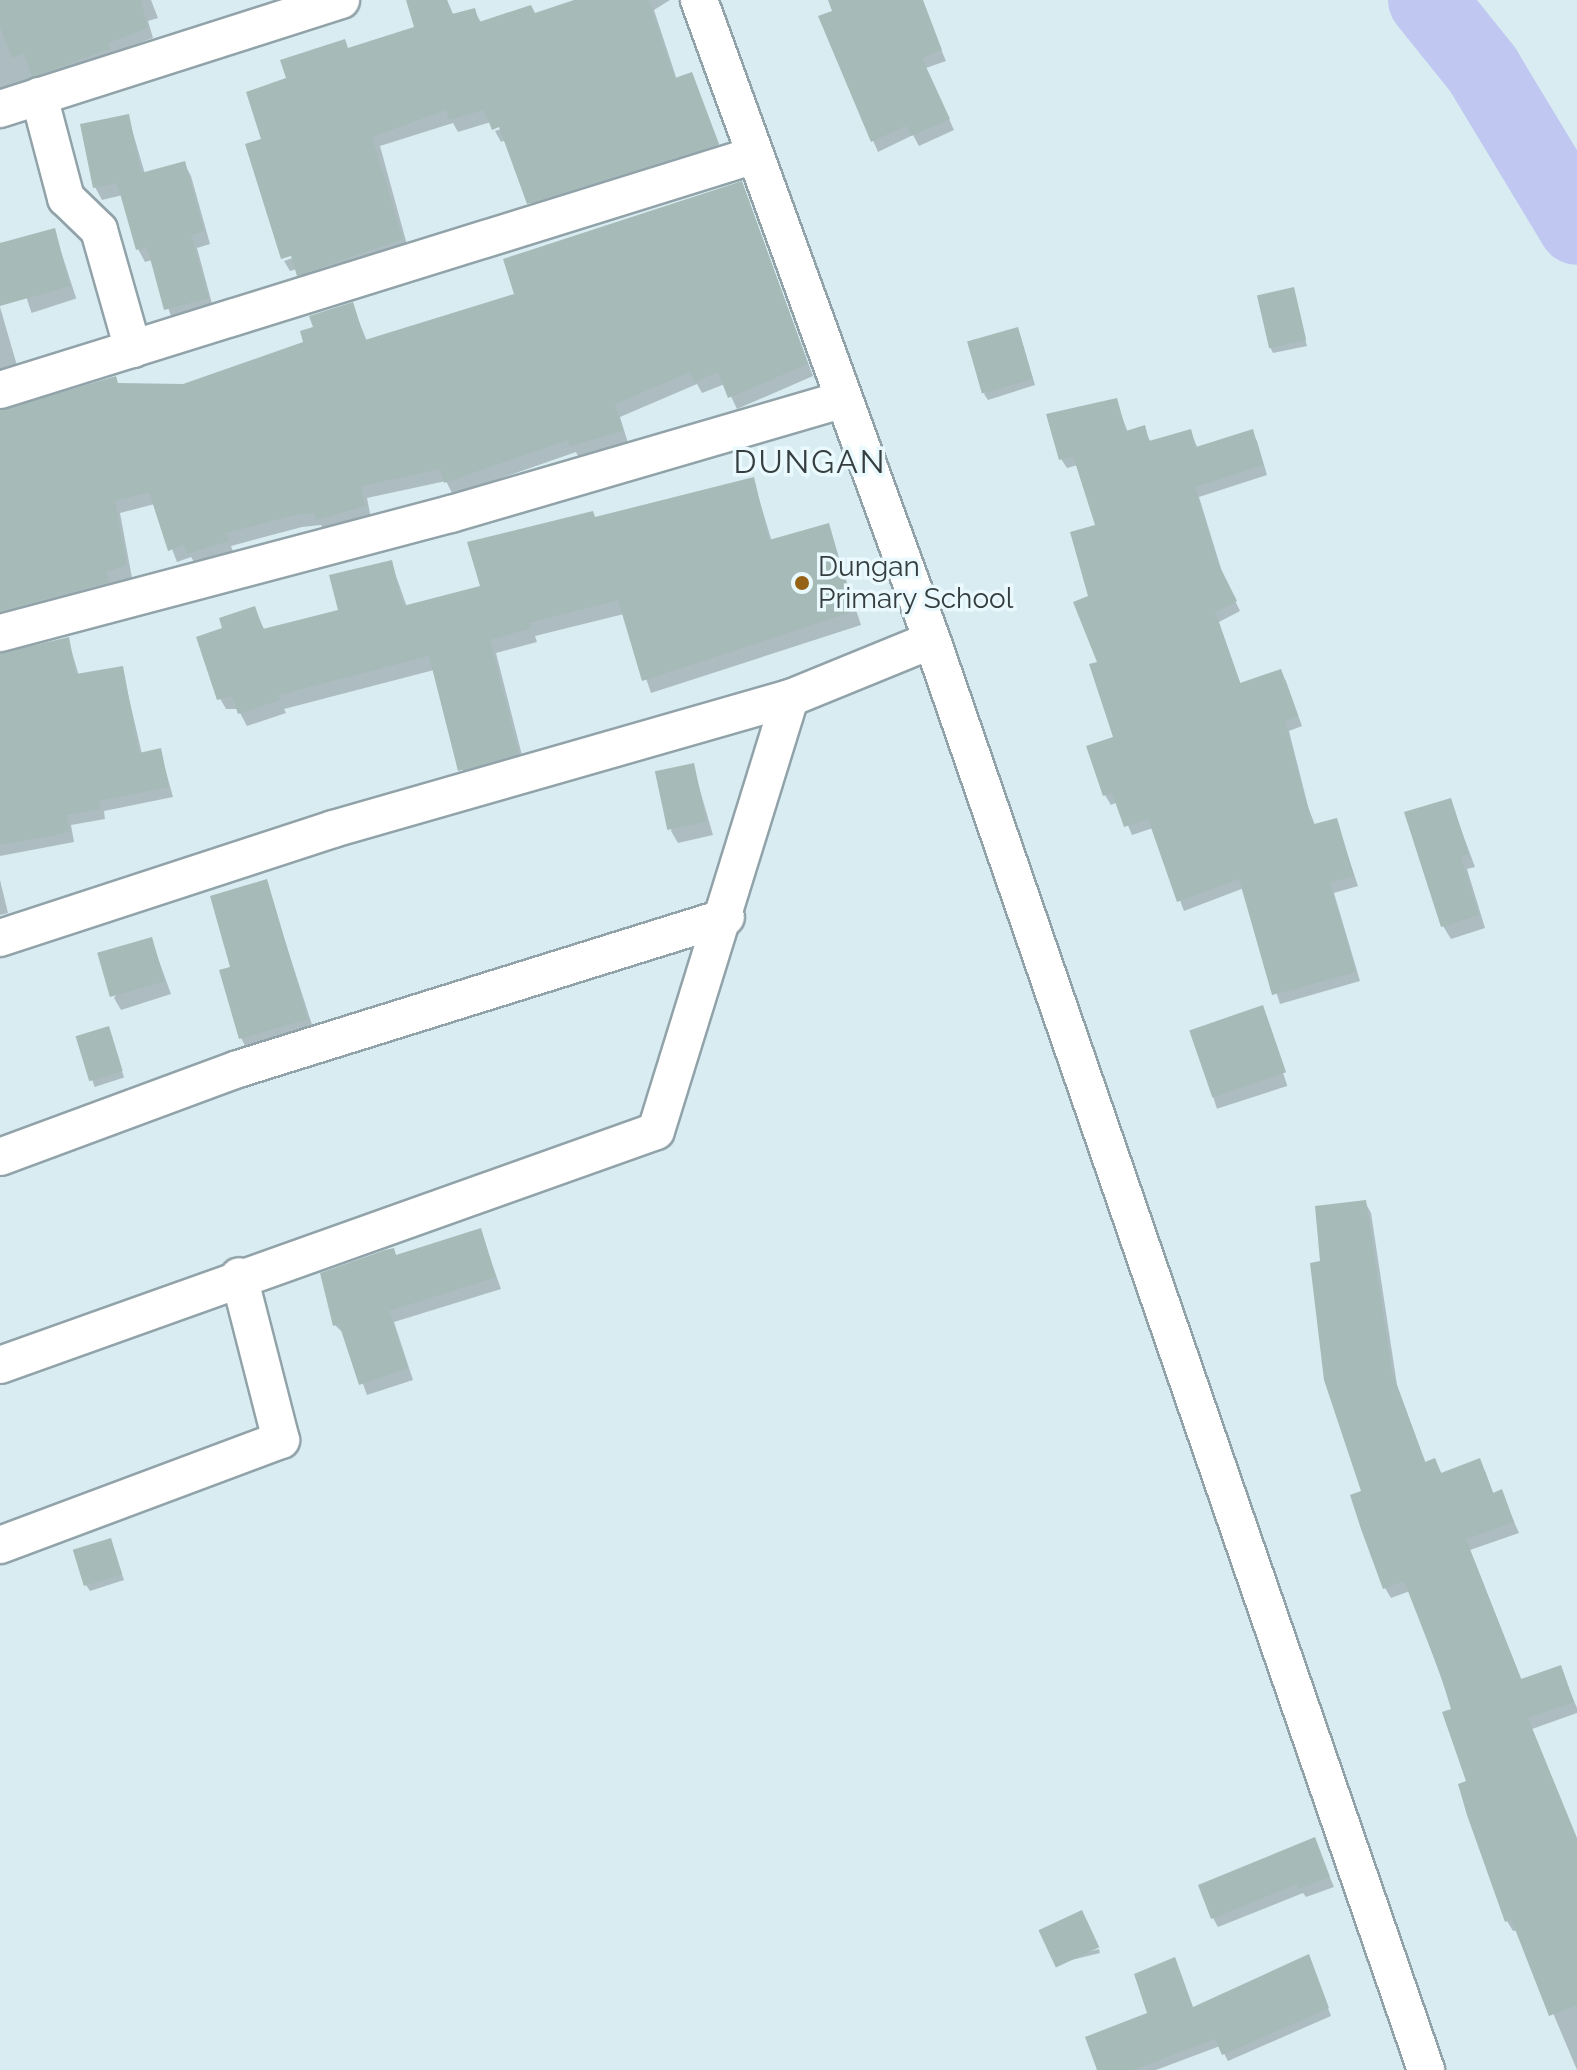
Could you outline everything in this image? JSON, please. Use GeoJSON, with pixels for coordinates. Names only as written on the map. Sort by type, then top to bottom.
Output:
{"type":"FeatureCollection","features":[{"type":"Feature","properties":{"kind":"street"},"geometry":{"type":"LineString","coordinates":[[0,109],[341,0]]}},
{"type":"Feature","properties":{"kind":"street"},"geometry":{"type":"LineString","coordinates":[[699,0],[932,640],[1426,2070]]}},
{"type":"Feature","properties":{"kind":"street"},"geometry":{"type":"LineString","coordinates":[[39,96],[66,198],[99,230],[133,349]]}},
{"type":"Feature","properties":{"kind":"street"},"geometry":{"type":"LineString","coordinates":[[0,390],[755,155]]}},
{"type":"Feature","properties":{"kind":"street"},"geometry":{"type":"LineString","coordinates":[[0,633],[451,514],[844,399]]}},
{"type":"Feature","properties":{"kind":"street"},"geometry":{"type":"LineString","coordinates":[[0,938],[333,829],[790,698],[932,640]]}},
{"type":"Feature","properties":{"kind":"street"},"geometry":{"type":"LineString","coordinates":[[0,1365],[239,1276],[656,1131],[726,917],[790,698]]}},
{"type":"Feature","properties":{"kind":"street"},"geometry":{"type":"LineString","coordinates":[[0,1157],[238,1069],[726,917]]}},
{"type":"Feature","properties":{"kind":"street"},"geometry":{"type":"LineString","coordinates":[[0,1545],[281,1440],[239,1276]]}},
{"type":"Feature","properties":{"kind":"building"},"geometry":{"type":"Polygon","coordinates":[[[0,0],[141,0],[148,28],[108,43],[110,49],[32,77],[24,53],[12,58],[0,27],[0,0]]]}},
{"type":"Feature","properties":{"kind":"building"},"geometry":{"type":"Polygon","coordinates":[[[406,0],[447,0],[452,14],[475,8],[479,22],[531,5],[535,13],[574,0],[649,0],[675,78],[692,72],[719,144],[527,204],[499,127],[492,130],[484,110],[449,120],[446,110],[372,137],[403,239],[297,276],[291,256],[281,259],[245,144],[261,139],[246,92],[286,78],[280,60],[345,39],[348,48],[414,27],[406,0]]]}},
{"type":"Feature","properties":{"kind":"building"},"geometry":{"type":"Polygon","coordinates":[[[828,0],[923,0],[942,50],[922,58],[950,119],[911,136],[906,126],[871,142],[818,16],[832,11],[828,0]]]}},
{"type":"Feature","properties":{"kind":"building"},"geometry":{"type":"Polygon","coordinates":[[[129,114],[141,173],[185,161],[204,231],[191,235],[209,298],[164,310],[147,247],[136,250],[117,183],[93,188],[80,124],[129,114]]]}},
{"type":"Feature","properties":{"kind":"building"},"geometry":{"type":"Polygon","coordinates":[[[742,181],[808,364],[728,398],[718,372],[694,382],[690,372],[615,404],[623,431],[570,446],[568,440],[444,483],[440,469],[361,486],[365,506],[316,520],[314,513],[294,515],[226,533],[229,541],[187,554],[184,545],[168,551],[149,492],[115,501],[127,565],[106,572],[110,582],[0,611],[0,410],[116,376],[118,383],[183,384],[303,342],[300,331],[313,327],[309,316],[353,302],[365,340],[514,294],[503,259],[742,181]]]}},
{"type":"Feature","properties":{"kind":"building"},"geometry":{"type":"Polygon","coordinates":[[[55,228],[70,286],[0,306],[0,243],[55,228]]]}},
{"type":"Feature","properties":{"kind":"building"},"geometry":{"type":"Polygon","coordinates":[[[1294,287],[1306,340],[1269,348],[1257,296],[1294,287]]]}},
{"type":"Feature","properties":{"kind":"building"},"geometry":{"type":"Polygon","coordinates":[[[1018,327],[1033,379],[982,394],[967,342],[1018,327]]]}},
{"type":"Feature","properties":{"kind":"building"},"geometry":{"type":"Polygon","coordinates":[[[1117,398],[1126,431],[1145,425],[1149,441],[1191,429],[1196,447],[1253,429],[1263,465],[1195,487],[1218,563],[1237,601],[1215,612],[1240,683],[1281,669],[1298,716],[1285,721],[1314,824],[1337,818],[1354,876],[1330,883],[1356,972],[1272,995],[1239,879],[1177,902],[1148,819],[1124,827],[1112,793],[1103,796],[1086,746],[1113,737],[1089,664],[1097,662],[1073,602],[1088,596],[1070,532],[1095,525],[1073,456],[1059,460],[1046,414],[1117,398]]]}},
{"type":"Feature","properties":{"kind":"building"},"geometry":{"type":"Polygon","coordinates":[[[754,477],[769,540],[829,523],[854,611],[642,681],[618,600],[529,623],[531,628],[490,640],[519,754],[458,771],[429,656],[278,695],[280,700],[238,714],[232,696],[217,700],[196,637],[222,628],[219,618],[255,606],[263,629],[338,610],[329,575],[392,560],[403,606],[480,586],[467,542],[593,511],[595,517],[754,477]]]}},
{"type":"Feature","properties":{"kind":"building"},"geometry":{"type":"Polygon","coordinates":[[[69,637],[76,674],[123,666],[139,753],[161,748],[169,787],[99,801],[100,809],[66,815],[70,832],[0,845],[0,653],[69,637]]]}},
{"type":"Feature","properties":{"kind":"building"},"geometry":{"type":"Polygon","coordinates":[[[694,763],[706,822],[667,830],[655,771],[694,763]]]}},
{"type":"Feature","properties":{"kind":"building"},"geometry":{"type":"Polygon","coordinates":[[[1451,798],[1469,854],[1461,857],[1479,915],[1441,927],[1404,812],[1451,798]]]}},
{"type":"Feature","properties":{"kind":"building"},"geometry":{"type":"Polygon","coordinates":[[[267,879],[308,1019],[239,1039],[219,970],[230,967],[210,896],[267,879]]]}},
{"type":"Feature","properties":{"kind":"building"},"geometry":{"type":"Polygon","coordinates":[[[152,937],[165,981],[110,997],[97,953],[152,937]]]}},
{"type":"Feature","properties":{"kind":"building"},"geometry":{"type":"Polygon","coordinates":[[[1263,1005],[1286,1072],[1212,1098],[1189,1030],[1263,1005]]]}},
{"type":"Feature","properties":{"kind":"building"},"geometry":{"type":"Polygon","coordinates":[[[109,1026],[123,1071],[89,1081],[76,1036],[109,1026]]]}},
{"type":"Feature","properties":{"kind":"building"},"geometry":{"type":"Polygon","coordinates":[[[1366,1200],[1392,1372],[1425,1462],[1435,1458],[1441,1473],[1480,1458],[1493,1493],[1502,1489],[1514,1522],[1466,1539],[1521,1679],[1561,1665],[1574,1702],[1528,1718],[1577,1838],[1577,2005],[1549,2016],[1511,1919],[1505,1922],[1467,1815],[1458,1784],[1466,1781],[1442,1712],[1451,1709],[1441,1676],[1404,1581],[1383,1589],[1361,1529],[1350,1495],[1361,1491],[1324,1380],[1310,1263],[1320,1261],[1315,1206],[1366,1200]]]}},
{"type":"Feature","properties":{"kind":"building"},"geometry":{"type":"Polygon","coordinates":[[[481,1228],[496,1277],[389,1311],[408,1368],[359,1385],[339,1324],[333,1326],[320,1273],[385,1250],[394,1248],[396,1255],[481,1228]]]}},
{"type":"Feature","properties":{"kind":"building"},"geometry":{"type":"Polygon","coordinates":[[[111,1538],[122,1574],[84,1586],[73,1550],[111,1538]]]}},
{"type":"Feature","properties":{"kind":"building"},"geometry":{"type":"Polygon","coordinates":[[[1315,1837],[1330,1877],[1298,1889],[1297,1884],[1211,1919],[1198,1885],[1315,1837]]]}},
{"type":"Feature","properties":{"kind":"building"},"geometry":{"type":"Polygon","coordinates":[[[1082,1910],[1099,1947],[1056,1967],[1038,1930],[1082,1910]]]}},
{"type":"Feature","properties":{"kind":"building"},"geometry":{"type":"Polygon","coordinates":[[[1309,1954],[1329,2008],[1222,2055],[1215,2039],[1133,2070],[1097,2070],[1085,2037],[1147,2013],[1134,1974],[1175,1957],[1193,2007],[1309,1954]]]}},
{"type":"Feature","properties":{"kind":"waterway"},"geometry":{"type":"LineString","coordinates":[[1427,0],[1483,70],[1577,226]]}},
{"type":"Feature","properties":{"kind":"place","name":"Dungan Primary School"},"geometry":{"type":"Point","coordinates":[802,583]}},
{"type":"Feature","properties":{"kind":"district","name":"DUNGAN"},"geometry":{"type":"Point","coordinates":[810,462]}}]}
